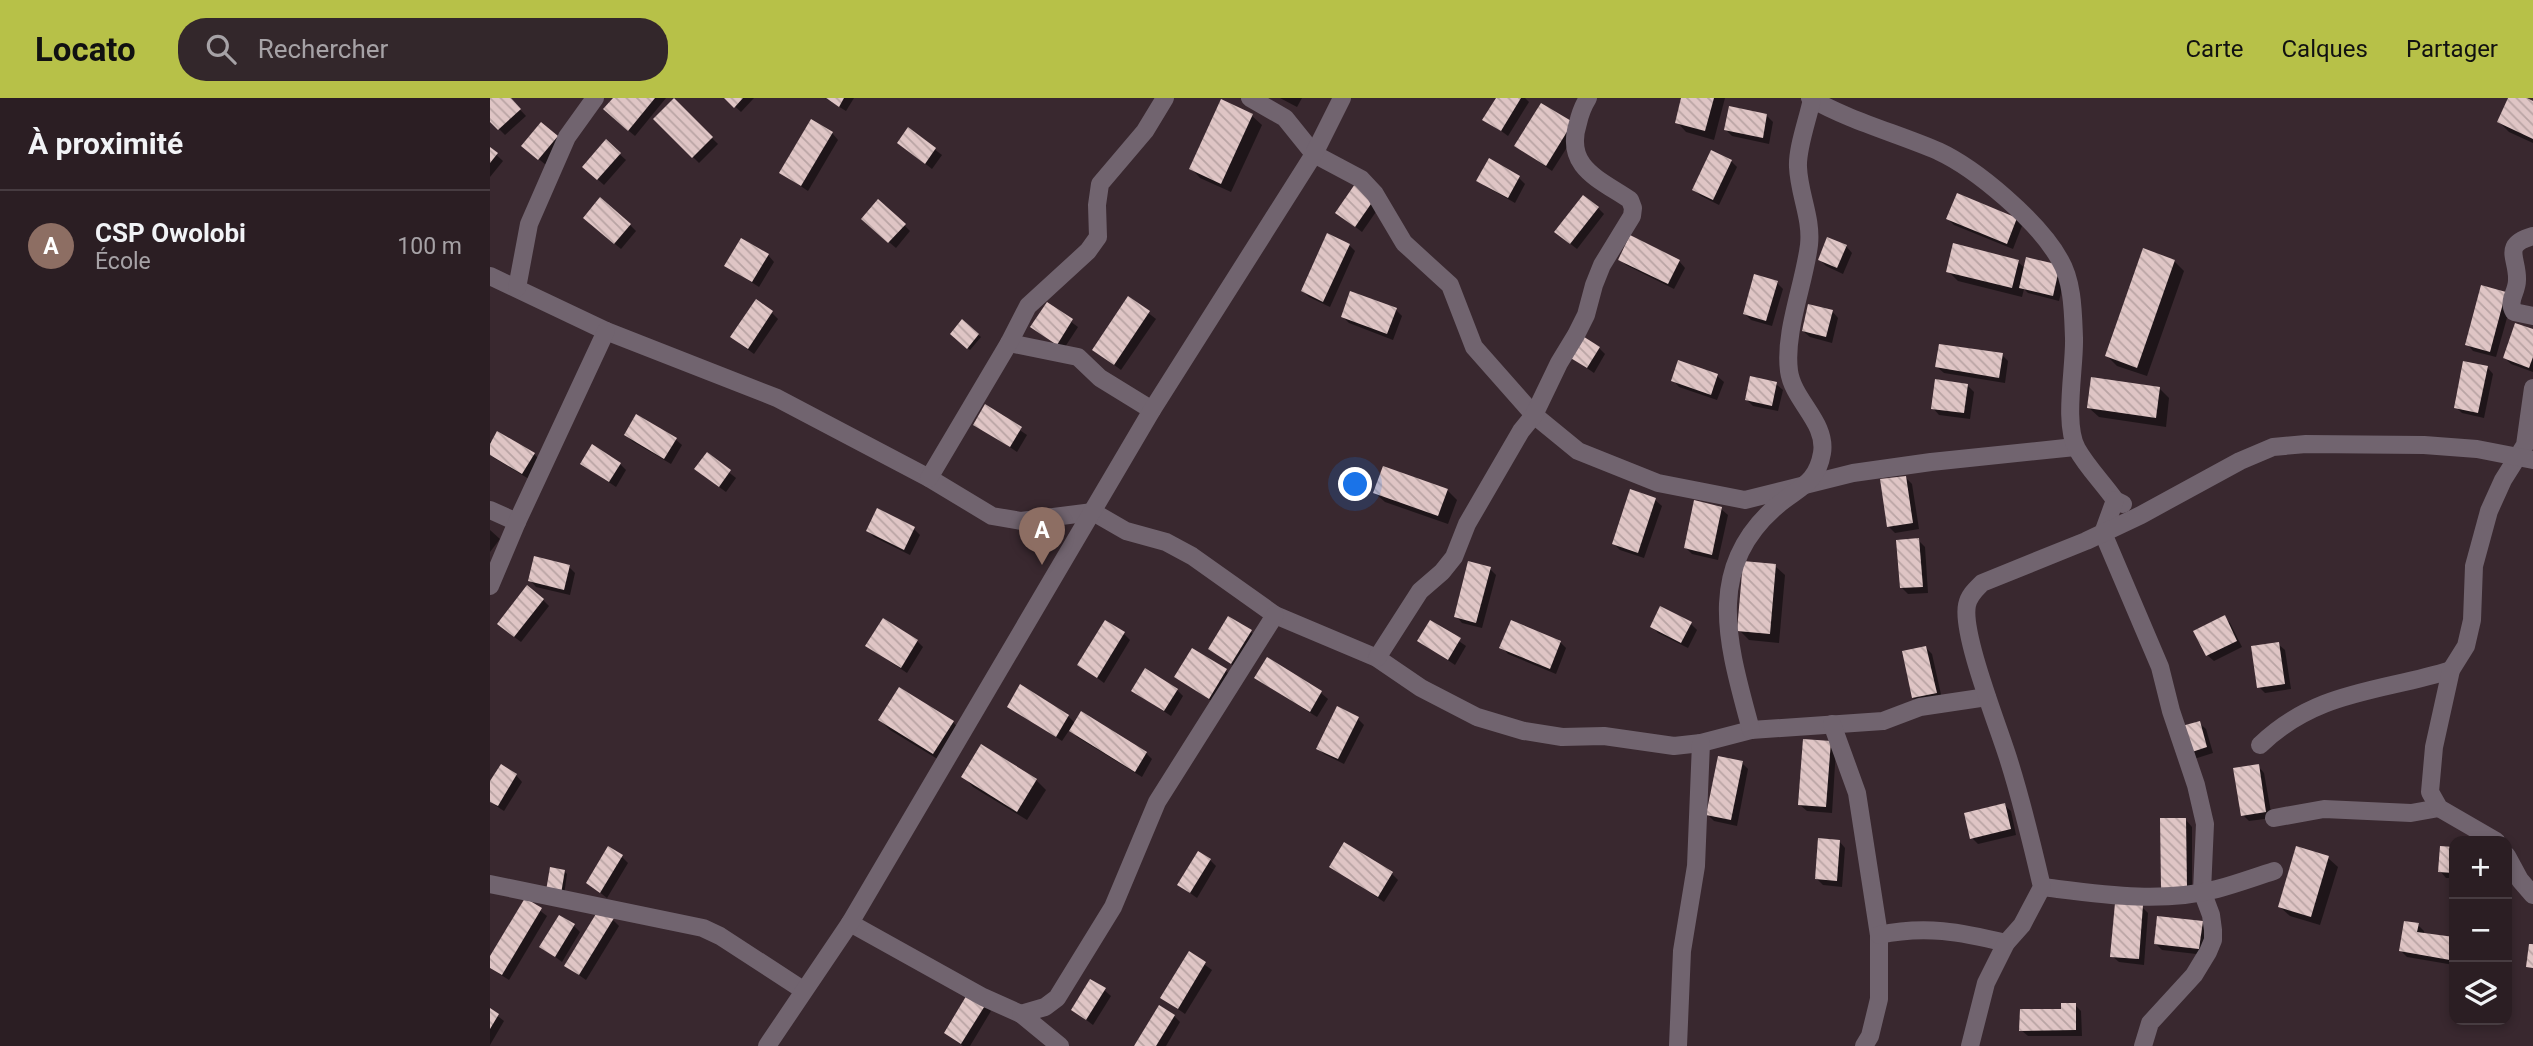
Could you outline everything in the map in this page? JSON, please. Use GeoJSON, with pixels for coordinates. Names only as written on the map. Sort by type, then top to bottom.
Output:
{"type":"FeatureCollection","features":[{"type":"Feature","properties":{"kind":"street"},"geometry":{"type":"LineString","coordinates":[[517,288],[528,224],[567,137],[595,98]]}},
{"type":"Feature","properties":{"kind":"street"},"geometry":{"type":"LineString","coordinates":[[929,478],[1028,306],[1087,251],[1098,237],[1097,205],[1100,184],[1145,131],[1165,98]]}},
{"type":"Feature","properties":{"kind":"street"},"geometry":{"type":"LineString","coordinates":[[1250,98],[1285,118],[1314,154],[1361,179],[1375,194],[1404,243],[1450,285],[1474,347],[1534,415],[1578,451],[1658,484],[1745,500],[1810,482],[1931,462],[2076,447]]}},
{"type":"Feature","properties":{"kind":"street"},"geometry":{"type":"LineString","coordinates":[[767,1046],[850,923],[1152,410],[1314,154],[1342,98]]}},
{"type":"Feature","properties":{"kind":"street"},"geometry":{"type":"LineString","coordinates":[[1377,658],[1420,591],[1442,572],[1454,557],[1466,524],[1521,431],[1534,415],[1586,316],[1602,265],[1632,216],[1630,200],[1585,169],[1576,156],[1573,137],[1588,98]]}},
{"type":"Feature","properties":{"kind":"street"},"geometry":{"type":"LineString","coordinates":[[1751,730],[1735,670],[1727,623],[1732,569],[1752,531],[1779,505],[1810,482],[1821,456],[1819,429],[1796,392],[1789,375],[1787,356],[1809,244],[1808,217],[1801,194],[1797,164],[1811,99],[1940,152],[1972,171],[2021,213],[2061,261],[2072,310],[2074,341],[2070,404],[2076,447],[2115,500],[2141,515]]}},
{"type":"Feature","properties":{"kind":"street"},"geometry":{"type":"LineString","coordinates":[[2533,236],[2521,240],[2513,249],[2517,283],[2511,302],[2514,312],[2533,316]]}},
{"type":"Feature","properties":{"kind":"street"},"geometry":{"type":"LineString","coordinates":[[490,276],[606,331],[777,398],[929,478],[992,516],[1021,521],[1093,512],[1126,531],[1166,542],[1192,556],[1275,615],[1377,658],[1421,688],[1477,717],[1524,731],[1562,737],[1604,736],[1674,746],[1701,743],[1751,730],[1883,721],[1920,707],[1987,697]]}},
{"type":"Feature","properties":{"kind":"street"},"geometry":{"type":"LineString","coordinates":[[490,586],[606,331]]}},
{"type":"Feature","properties":{"kind":"street"},"geometry":{"type":"LineString","coordinates":[[1009,343],[1078,357],[1100,377],[1152,410]]}},
{"type":"Feature","properties":{"kind":"street"},"geometry":{"type":"LineString","coordinates":[[2488,836],[2440,808],[2430,792],[2434,747],[2451,670],[2466,646],[2472,620],[2474,566],[2489,511],[2525,459],[2533,388]]}},
{"type":"Feature","properties":{"kind":"street"},"geometry":{"type":"LineString","coordinates":[[1970,1046],[1986,983],[2006,943],[2022,925],[2042,887],[2029,828],[1987,697],[1968,625],[1967,606],[1972,593],[1982,583],[2103,533],[2240,461],[2273,447],[2306,444],[2424,444],[2477,449],[2525,459]]}},
{"type":"Feature","properties":{"kind":"street"},"geometry":{"type":"LineString","coordinates":[[2115,500],[2103,533],[2160,667],[2171,711],[2196,785],[2205,824],[2202,892],[2211,915],[2213,940],[2194,975],[2150,1023],[2143,1046]]}},
{"type":"Feature","properties":{"kind":"street"},"geometry":{"type":"LineString","coordinates":[[490,510],[517,522]]}},
{"type":"Feature","properties":{"kind":"street"},"geometry":{"type":"LineString","coordinates":[[1021,1014],[1045,1007],[1057,998],[1113,906],[1157,802],[1275,615]]}},
{"type":"Feature","properties":{"kind":"street"},"geometry":{"type":"LineString","coordinates":[[2260,745],[2279,726],[2325,703],[2367,689],[2451,670]]}},
{"type":"Feature","properties":{"kind":"street"},"geometry":{"type":"LineString","coordinates":[[1832,724],[1857,793],[1879,935],[1879,999],[1870,1036],[1864,1046]]}},
{"type":"Feature","properties":{"kind":"street"},"geometry":{"type":"LineString","coordinates":[[1678,1046],[1682,951],[1696,866],[1701,743]]}},
{"type":"Feature","properties":{"kind":"street"},"geometry":{"type":"LineString","coordinates":[[2274,818],[2324,808],[2411,813],[2440,808]]}},
{"type":"Feature","properties":{"kind":"street"},"geometry":{"type":"LineString","coordinates":[[2512,865],[2533,895]]}},
{"type":"Feature","properties":{"kind":"street"},"geometry":{"type":"LineString","coordinates":[[2042,887],[2095,894],[2158,897],[2215,890],[2274,871]]}},
{"type":"Feature","properties":{"kind":"street"},"geometry":{"type":"LineString","coordinates":[[490,884],[703,928],[720,936],[803,990]]}},
{"type":"Feature","properties":{"kind":"street"},"geometry":{"type":"LineString","coordinates":[[850,923],[983,997],[1021,1014],[1060,1046]]}},
{"type":"Feature","properties":{"kind":"street"},"geometry":{"type":"LineString","coordinates":[[1879,935],[1917,929],[1969,934],[2006,943]]}},
{"type":"Feature","properties":{"kind":"building"},"geometry":{"type":"Polygon","coordinates":[[[490,98],[511,98],[521,109],[498,130],[490,122],[490,98]]]}},
{"type":"Feature","properties":{"kind":"building"},"geometry":{"type":"Polygon","coordinates":[[[613,98],[655,98],[628,131],[603,109],[613,98]]]}},
{"type":"Feature","properties":{"kind":"building"},"geometry":{"type":"Polygon","coordinates":[[[674,98],[713,137],[692,158],[653,119],[674,98]]]}},
{"type":"Feature","properties":{"kind":"building"},"geometry":{"type":"Polygon","coordinates":[[[724,98],[743,98],[734,108],[724,98]]]}},
{"type":"Feature","properties":{"kind":"building"},"geometry":{"type":"Polygon","coordinates":[[[826,98],[844,98],[839,107],[826,98]]]}},
{"type":"Feature","properties":{"kind":"building"},"geometry":{"type":"Polygon","coordinates":[[[1496,98],[1521,98],[1501,131],[1482,120],[1496,98]]]}},
{"type":"Feature","properties":{"kind":"building"},"geometry":{"type":"Polygon","coordinates":[[[1681,98],[1714,98],[1705,131],[1675,123],[1681,98]]]}},
{"type":"Feature","properties":{"kind":"building"},"geometry":{"type":"Polygon","coordinates":[[[2508,98],[2527,98],[2533,101],[2533,139],[2497,122],[2508,98]]]}},
{"type":"Feature","properties":{"kind":"building"},"geometry":{"type":"Polygon","coordinates":[[[1221,99],[1253,114],[1221,184],[1189,169],[1221,99]]]}},
{"type":"Feature","properties":{"kind":"building"},"geometry":{"type":"Polygon","coordinates":[[[1541,103],[1573,122],[1546,166],[1514,146],[1541,103]]]}},
{"type":"Feature","properties":{"kind":"building"},"geometry":{"type":"Polygon","coordinates":[[[1729,106],[1767,114],[1763,138],[1724,130],[1729,106]]]}},
{"type":"Feature","properties":{"kind":"building"},"geometry":{"type":"Polygon","coordinates":[[[811,119],[833,132],[801,186],[779,173],[811,119]]]}},
{"type":"Feature","properties":{"kind":"building"},"geometry":{"type":"Polygon","coordinates":[[[541,122],[558,136],[538,160],[521,146],[541,122]]]}},
{"type":"Feature","properties":{"kind":"building"},"geometry":{"type":"Polygon","coordinates":[[[908,127],[936,148],[925,164],[897,143],[908,127]]]}},
{"type":"Feature","properties":{"kind":"building"},"geometry":{"type":"Polygon","coordinates":[[[606,139],[621,153],[597,180],[582,167],[606,139]]]}},
{"type":"Feature","properties":{"kind":"building"},"geometry":{"type":"Polygon","coordinates":[[[490,147],[498,153],[490,163],[490,147]]]}},
{"type":"Feature","properties":{"kind":"building"},"geometry":{"type":"Polygon","coordinates":[[[1711,150],[1732,160],[1713,200],[1692,190],[1711,150]]]}},
{"type":"Feature","properties":{"kind":"building"},"geometry":{"type":"Polygon","coordinates":[[[1489,158],[1520,176],[1508,198],[1476,181],[1489,158]]]}},
{"type":"Feature","properties":{"kind":"building"},"geometry":{"type":"Polygon","coordinates":[[[1355,184],[1375,198],[1355,227],[1335,213],[1355,184]]]}},
{"type":"Feature","properties":{"kind":"building"},"geometry":{"type":"Polygon","coordinates":[[[1957,193],[2017,218],[2007,244],[1946,219],[1957,193]]]}},
{"type":"Feature","properties":{"kind":"building"},"geometry":{"type":"Polygon","coordinates":[[[1583,195],[1599,207],[1570,244],[1554,232],[1583,195]]]}},
{"type":"Feature","properties":{"kind":"building"},"geometry":{"type":"Polygon","coordinates":[[[600,197],[631,224],[614,244],[583,218],[600,197]]]}},
{"type":"Feature","properties":{"kind":"building"},"geometry":{"type":"Polygon","coordinates":[[[878,199],[906,224],[888,243],[861,219],[878,199]]]}},
{"type":"Feature","properties":{"kind":"building"},"geometry":{"type":"Polygon","coordinates":[[[1327,233],[1350,244],[1323,302],[1301,291],[1327,233]]]}},
{"type":"Feature","properties":{"kind":"building"},"geometry":{"type":"Polygon","coordinates":[[[1630,235],[1680,260],[1668,284],[1618,260],[1630,235]]]}},
{"type":"Feature","properties":{"kind":"building"},"geometry":{"type":"Polygon","coordinates":[[[1827,237],[1847,245],[1837,268],[1818,260],[1827,237]]]}},
{"type":"Feature","properties":{"kind":"building"},"geometry":{"type":"Polygon","coordinates":[[[741,238],[769,254],[752,282],[724,266],[741,238]]]}},
{"type":"Feature","properties":{"kind":"building"},"geometry":{"type":"Polygon","coordinates":[[[1953,243],[2019,260],[2012,288],[1946,272],[1953,243]]]}},
{"type":"Feature","properties":{"kind":"building"},"geometry":{"type":"Polygon","coordinates":[[[2143,248],[2175,260],[2137,368],[2105,356],[2143,248]]]}},
{"type":"Feature","properties":{"kind":"building"},"geometry":{"type":"Polygon","coordinates":[[[2026,257],[2060,265],[2053,296],[2019,288],[2026,257]]]}},
{"type":"Feature","properties":{"kind":"building"},"geometry":{"type":"Polygon","coordinates":[[[1754,274],[1778,281],[1766,321],[1743,314],[1754,274]]]}},
{"type":"Feature","properties":{"kind":"building"},"geometry":{"type":"Polygon","coordinates":[[[2481,285],[2506,292],[2490,352],[2465,345],[2481,285]]]}},
{"type":"Feature","properties":{"kind":"building"},"geometry":{"type":"Polygon","coordinates":[[[1350,291],[1397,308],[1387,334],[1341,317],[1350,291]]]}},
{"type":"Feature","properties":{"kind":"building"},"geometry":{"type":"Polygon","coordinates":[[[1128,296],[1150,311],[1114,365],[1092,350],[1128,296]]]}},
{"type":"Feature","properties":{"kind":"building"},"geometry":{"type":"Polygon","coordinates":[[[756,299],[773,311],[748,349],[730,337],[756,299]]]}},
{"type":"Feature","properties":{"kind":"building"},"geometry":{"type":"Polygon","coordinates":[[[1047,302],[1073,319],[1057,345],[1030,327],[1047,302]]]}},
{"type":"Feature","properties":{"kind":"building"},"geometry":{"type":"Polygon","coordinates":[[[1808,304],[1833,310],[1826,337],[1802,331],[1808,304]]]}},
{"type":"Feature","properties":{"kind":"building"},"geometry":{"type":"Polygon","coordinates":[[[962,319],[979,334],[967,349],[950,334],[962,319]]]}},
{"type":"Feature","properties":{"kind":"building"},"geometry":{"type":"Polygon","coordinates":[[[2515,323],[2533,329],[2533,357],[2529,368],[2503,358],[2515,323]]]}},
{"type":"Feature","properties":{"kind":"building"},"geometry":{"type":"Polygon","coordinates":[[[1581,335],[1600,347],[1587,368],[1569,357],[1581,335]]]}},
{"type":"Feature","properties":{"kind":"building"},"geometry":{"type":"Polygon","coordinates":[[[1939,344],[2003,353],[1999,378],[1935,367],[1939,344]]]}},
{"type":"Feature","properties":{"kind":"building"},"geometry":{"type":"Polygon","coordinates":[[[1678,360],[1718,374],[1711,395],[1671,381],[1678,360]]]}},
{"type":"Feature","properties":{"kind":"building"},"geometry":{"type":"Polygon","coordinates":[[[2463,361],[2488,366],[2478,413],[2454,408],[2463,361]]]}},
{"type":"Feature","properties":{"kind":"building"},"geometry":{"type":"Polygon","coordinates":[[[1750,376],[1777,382],[1772,406],[1745,400],[1750,376]]]}},
{"type":"Feature","properties":{"kind":"building"},"geometry":{"type":"Polygon","coordinates":[[[2091,377],[2160,387],[2156,418],[2087,408],[2091,377]]]}},
{"type":"Feature","properties":{"kind":"building"},"geometry":{"type":"Polygon","coordinates":[[[1935,379],[1968,384],[1964,413],[1931,409],[1935,379]]]}},
{"type":"Feature","properties":{"kind":"building"},"geometry":{"type":"Polygon","coordinates":[[[985,404],[1022,427],[1010,447],[973,425],[985,404]]]}},
{"type":"Feature","properties":{"kind":"building"},"geometry":{"type":"Polygon","coordinates":[[[636,414],[677,438],[664,459],[624,435],[636,414]]]}},
{"type":"Feature","properties":{"kind":"building"},"geometry":{"type":"Polygon","coordinates":[[[497,431],[535,453],[522,474],[490,455],[490,444],[497,431]]]}},
{"type":"Feature","properties":{"kind":"building"},"geometry":{"type":"Polygon","coordinates":[[[592,444],[621,463],[609,482],[580,464],[592,444]]]}},
{"type":"Feature","properties":{"kind":"building"},"geometry":{"type":"Polygon","coordinates":[[[707,452],[731,470],[719,487],[694,469],[707,452]]]}},
{"type":"Feature","properties":{"kind":"building"},"geometry":{"type":"Polygon","coordinates":[[[1383,466],[1448,489],[1438,516],[1373,493],[1383,466]]]}},
{"type":"Feature","properties":{"kind":"building"},"geometry":{"type":"Polygon","coordinates":[[[1906,476],[1913,523],[1887,527],[1880,479],[1906,476]]]}},
{"type":"Feature","properties":{"kind":"building"},"geometry":{"type":"Polygon","coordinates":[[[1630,489],[1656,498],[1638,553],[1612,544],[1630,489]]]}},
{"type":"Feature","properties":{"kind":"building"},"geometry":{"type":"Polygon","coordinates":[[[1694,500],[1722,507],[1712,555],[1684,548],[1694,500]]]}},
{"type":"Feature","properties":{"kind":"building"},"geometry":{"type":"Polygon","coordinates":[[[877,508],[915,527],[904,550],[866,531],[877,508]]]}},
{"type":"Feature","properties":{"kind":"building"},"geometry":{"type":"Polygon","coordinates":[[[1919,538],[1923,587],[1900,588],[1896,540],[1919,538]]]}},
{"type":"Feature","properties":{"kind":"building"},"geometry":{"type":"Polygon","coordinates":[[[534,556],[570,565],[564,590],[528,581],[534,556]]]}},
{"type":"Feature","properties":{"kind":"building"},"geometry":{"type":"Polygon","coordinates":[[[1468,561],[1491,567],[1476,623],[1454,617],[1468,561]]]}},
{"type":"Feature","properties":{"kind":"building"},"geometry":{"type":"Polygon","coordinates":[[[1743,561],[1776,564],[1770,634],[1737,631],[1743,561]]]}},
{"type":"Feature","properties":{"kind":"building"},"geometry":{"type":"Polygon","coordinates":[[[527,585],[544,599],[514,637],[497,624],[527,585]]]}},
{"type":"Feature","properties":{"kind":"building"},"geometry":{"type":"Polygon","coordinates":[[[1660,606],[1692,622],[1681,643],[1650,627],[1660,606]]]}},
{"type":"Feature","properties":{"kind":"building"},"geometry":{"type":"Polygon","coordinates":[[[2225,615],[2237,641],[2206,656],[2193,631],[2225,615]]]}},
{"type":"Feature","properties":{"kind":"building"},"geometry":{"type":"Polygon","coordinates":[[[1228,616],[1252,630],[1231,664],[1208,649],[1228,616]]]}},
{"type":"Feature","properties":{"kind":"building"},"geometry":{"type":"Polygon","coordinates":[[[883,618],[918,640],[901,668],[865,646],[883,618]]]}},
{"type":"Feature","properties":{"kind":"building"},"geometry":{"type":"Polygon","coordinates":[[[1105,620],[1125,632],[1097,678],[1077,665],[1105,620]]]}},
{"type":"Feature","properties":{"kind":"building"},"geometry":{"type":"Polygon","coordinates":[[[1430,620],[1461,638],[1448,660],[1417,641],[1430,620]]]}},
{"type":"Feature","properties":{"kind":"building"},"geometry":{"type":"Polygon","coordinates":[[[1511,620],[1561,641],[1550,669],[1499,648],[1511,620]]]}},
{"type":"Feature","properties":{"kind":"building"},"geometry":{"type":"Polygon","coordinates":[[[2279,642],[2285,684],[2257,688],[2251,646],[2279,642]]]}},
{"type":"Feature","properties":{"kind":"building"},"geometry":{"type":"Polygon","coordinates":[[[1926,646],[1937,693],[1912,698],[1902,651],[1926,646]]]}},
{"type":"Feature","properties":{"kind":"building"},"geometry":{"type":"Polygon","coordinates":[[[1192,648],[1227,669],[1209,699],[1174,677],[1192,648]]]}},
{"type":"Feature","properties":{"kind":"building"},"geometry":{"type":"Polygon","coordinates":[[[1267,657],[1322,691],[1310,712],[1254,678],[1267,657]]]}},
{"type":"Feature","properties":{"kind":"building"},"geometry":{"type":"Polygon","coordinates":[[[1145,668],[1178,689],[1164,711],[1131,691],[1145,668]]]}},
{"type":"Feature","properties":{"kind":"building"},"geometry":{"type":"Polygon","coordinates":[[[1020,684],[1069,715],[1056,737],[1007,707],[1020,684]]]}},
{"type":"Feature","properties":{"kind":"building"},"geometry":{"type":"Polygon","coordinates":[[[899,687],[954,721],[933,754],[878,720],[899,687]]]}},
{"type":"Feature","properties":{"kind":"building"},"geometry":{"type":"Polygon","coordinates":[[[1337,706],[1359,717],[1338,759],[1316,749],[1337,706]]]}},
{"type":"Feature","properties":{"kind":"building"},"geometry":{"type":"Polygon","coordinates":[[[1081,711],[1147,752],[1135,772],[1069,731],[1081,711]]]}},
{"type":"Feature","properties":{"kind":"building"},"geometry":{"type":"Polygon","coordinates":[[[2200,721],[2207,747],[2186,754],[2178,727],[2200,721]]]}},
{"type":"Feature","properties":{"kind":"building"},"geometry":{"type":"Polygon","coordinates":[[[1803,739],[1831,741],[1826,807],[1798,805],[1803,739]]]}},
{"type":"Feature","properties":{"kind":"building"},"geometry":{"type":"Polygon","coordinates":[[[981,744],[1037,779],[1017,812],[961,777],[981,744]]]}},
{"type":"Feature","properties":{"kind":"building"},"geometry":{"type":"Polygon","coordinates":[[[1718,756],[1743,761],[1731,820],[1706,815],[1718,756]]]}},
{"type":"Feature","properties":{"kind":"building"},"geometry":{"type":"Polygon","coordinates":[[[501,764],[517,774],[498,806],[490,802],[490,781],[501,764]]]}},
{"type":"Feature","properties":{"kind":"building"},"geometry":{"type":"Polygon","coordinates":[[[2259,764],[2266,812],[2241,816],[2233,768],[2259,764]]]}},
{"type":"Feature","properties":{"kind":"building"},"geometry":{"type":"Polygon","coordinates":[[[2005,803],[2011,829],[1970,839],[1964,813],[2005,803]]]}},
{"type":"Feature","properties":{"kind":"building"},"geometry":{"type":"Polygon","coordinates":[[[2160,818],[2186,818],[2187,887],[2161,888],[2160,818]]]}},
{"type":"Feature","properties":{"kind":"building"},"geometry":{"type":"Polygon","coordinates":[[[1818,838],[1840,840],[1837,881],[1815,879],[1818,838]]]}},
{"type":"Feature","properties":{"kind":"building"},"geometry":{"type":"Polygon","coordinates":[[[1344,842],[1393,872],[1378,897],[1329,867],[1344,842]]]}},
{"type":"Feature","properties":{"kind":"building"},"geometry":{"type":"Polygon","coordinates":[[[608,846],[623,855],[600,893],[586,883],[608,846]]]}},
{"type":"Feature","properties":{"kind":"building"},"geometry":{"type":"Polygon","coordinates":[[[2296,846],[2329,856],[2311,917],[2278,907],[2296,846]]]}},
{"type":"Feature","properties":{"kind":"building"},"geometry":{"type":"Polygon","coordinates":[[[2440,846],[2449,847],[2449,873],[2438,872],[2440,846]]]}},
{"type":"Feature","properties":{"kind":"building"},"geometry":{"type":"Polygon","coordinates":[[[1198,851],[1211,859],[1190,893],[1177,885],[1198,851]]]}},
{"type":"Feature","properties":{"kind":"building"},"geometry":{"type":"Polygon","coordinates":[[[550,867],[565,870],[561,894],[546,891],[550,867]]]}},
{"type":"Feature","properties":{"kind":"building"},"geometry":{"type":"Polygon","coordinates":[[[525,898],[542,908],[502,975],[490,968],[490,956],[525,898]]]}},
{"type":"Feature","properties":{"kind":"building"},"geometry":{"type":"Polygon","coordinates":[[[2115,903],[2143,905],[2139,959],[2110,957],[2115,903]]]}},
{"type":"Feature","properties":{"kind":"building"},"geometry":{"type":"Polygon","coordinates":[[[599,909],[614,918],[579,975],[564,966],[599,909]]]}},
{"type":"Feature","properties":{"kind":"building"},"geometry":{"type":"Polygon","coordinates":[[[559,915],[575,924],[555,957],[539,947],[559,915]]]}},
{"type":"Feature","properties":{"kind":"building"},"geometry":{"type":"Polygon","coordinates":[[[2157,916],[2203,921],[2199,949],[2154,944],[2157,916]]]}},
{"type":"Feature","properties":{"kind":"building"},"geometry":{"type":"Polygon","coordinates":[[[2404,921],[2419,923],[2417,932],[2449,936],[2449,960],[2399,951],[2404,921]]]}},
{"type":"Feature","properties":{"kind":"building"},"geometry":{"type":"Polygon","coordinates":[[[2529,944],[2533,944],[2533,968],[2526,967],[2529,944]]]}},
{"type":"Feature","properties":{"kind":"building"},"geometry":{"type":"Polygon","coordinates":[[[1189,951],[1206,962],[1178,1009],[1160,998],[1189,951]]]}},
{"type":"Feature","properties":{"kind":"building"},"geometry":{"type":"Polygon","coordinates":[[[1090,979],[1106,988],[1086,1020],[1071,1010],[1090,979]]]}},
{"type":"Feature","properties":{"kind":"building"},"geometry":{"type":"Polygon","coordinates":[[[968,993],[986,1004],[961,1044],[944,1033],[968,993]]]}},
{"type":"Feature","properties":{"kind":"building"},"geometry":{"type":"Polygon","coordinates":[[[2061,1003],[2076,1003],[2076,1030],[2019,1031],[2020,1009],[2061,1009],[2061,1003]]]}},
{"type":"Feature","properties":{"kind":"building"},"geometry":{"type":"Polygon","coordinates":[[[1159,1005],[1175,1015],[1156,1046],[1134,1046],[1159,1005]]]}},
{"type":"Feature","properties":{"kind":"building"},"geometry":{"type":"Polygon","coordinates":[[[490,1008],[499,1014],[490,1029],[490,1008]]]}},
{"type":"Feature","properties":{"kind":"place","name":"CSP Owolobi"},"geometry":{"type":"Point","coordinates":[1042,565]}}]}
